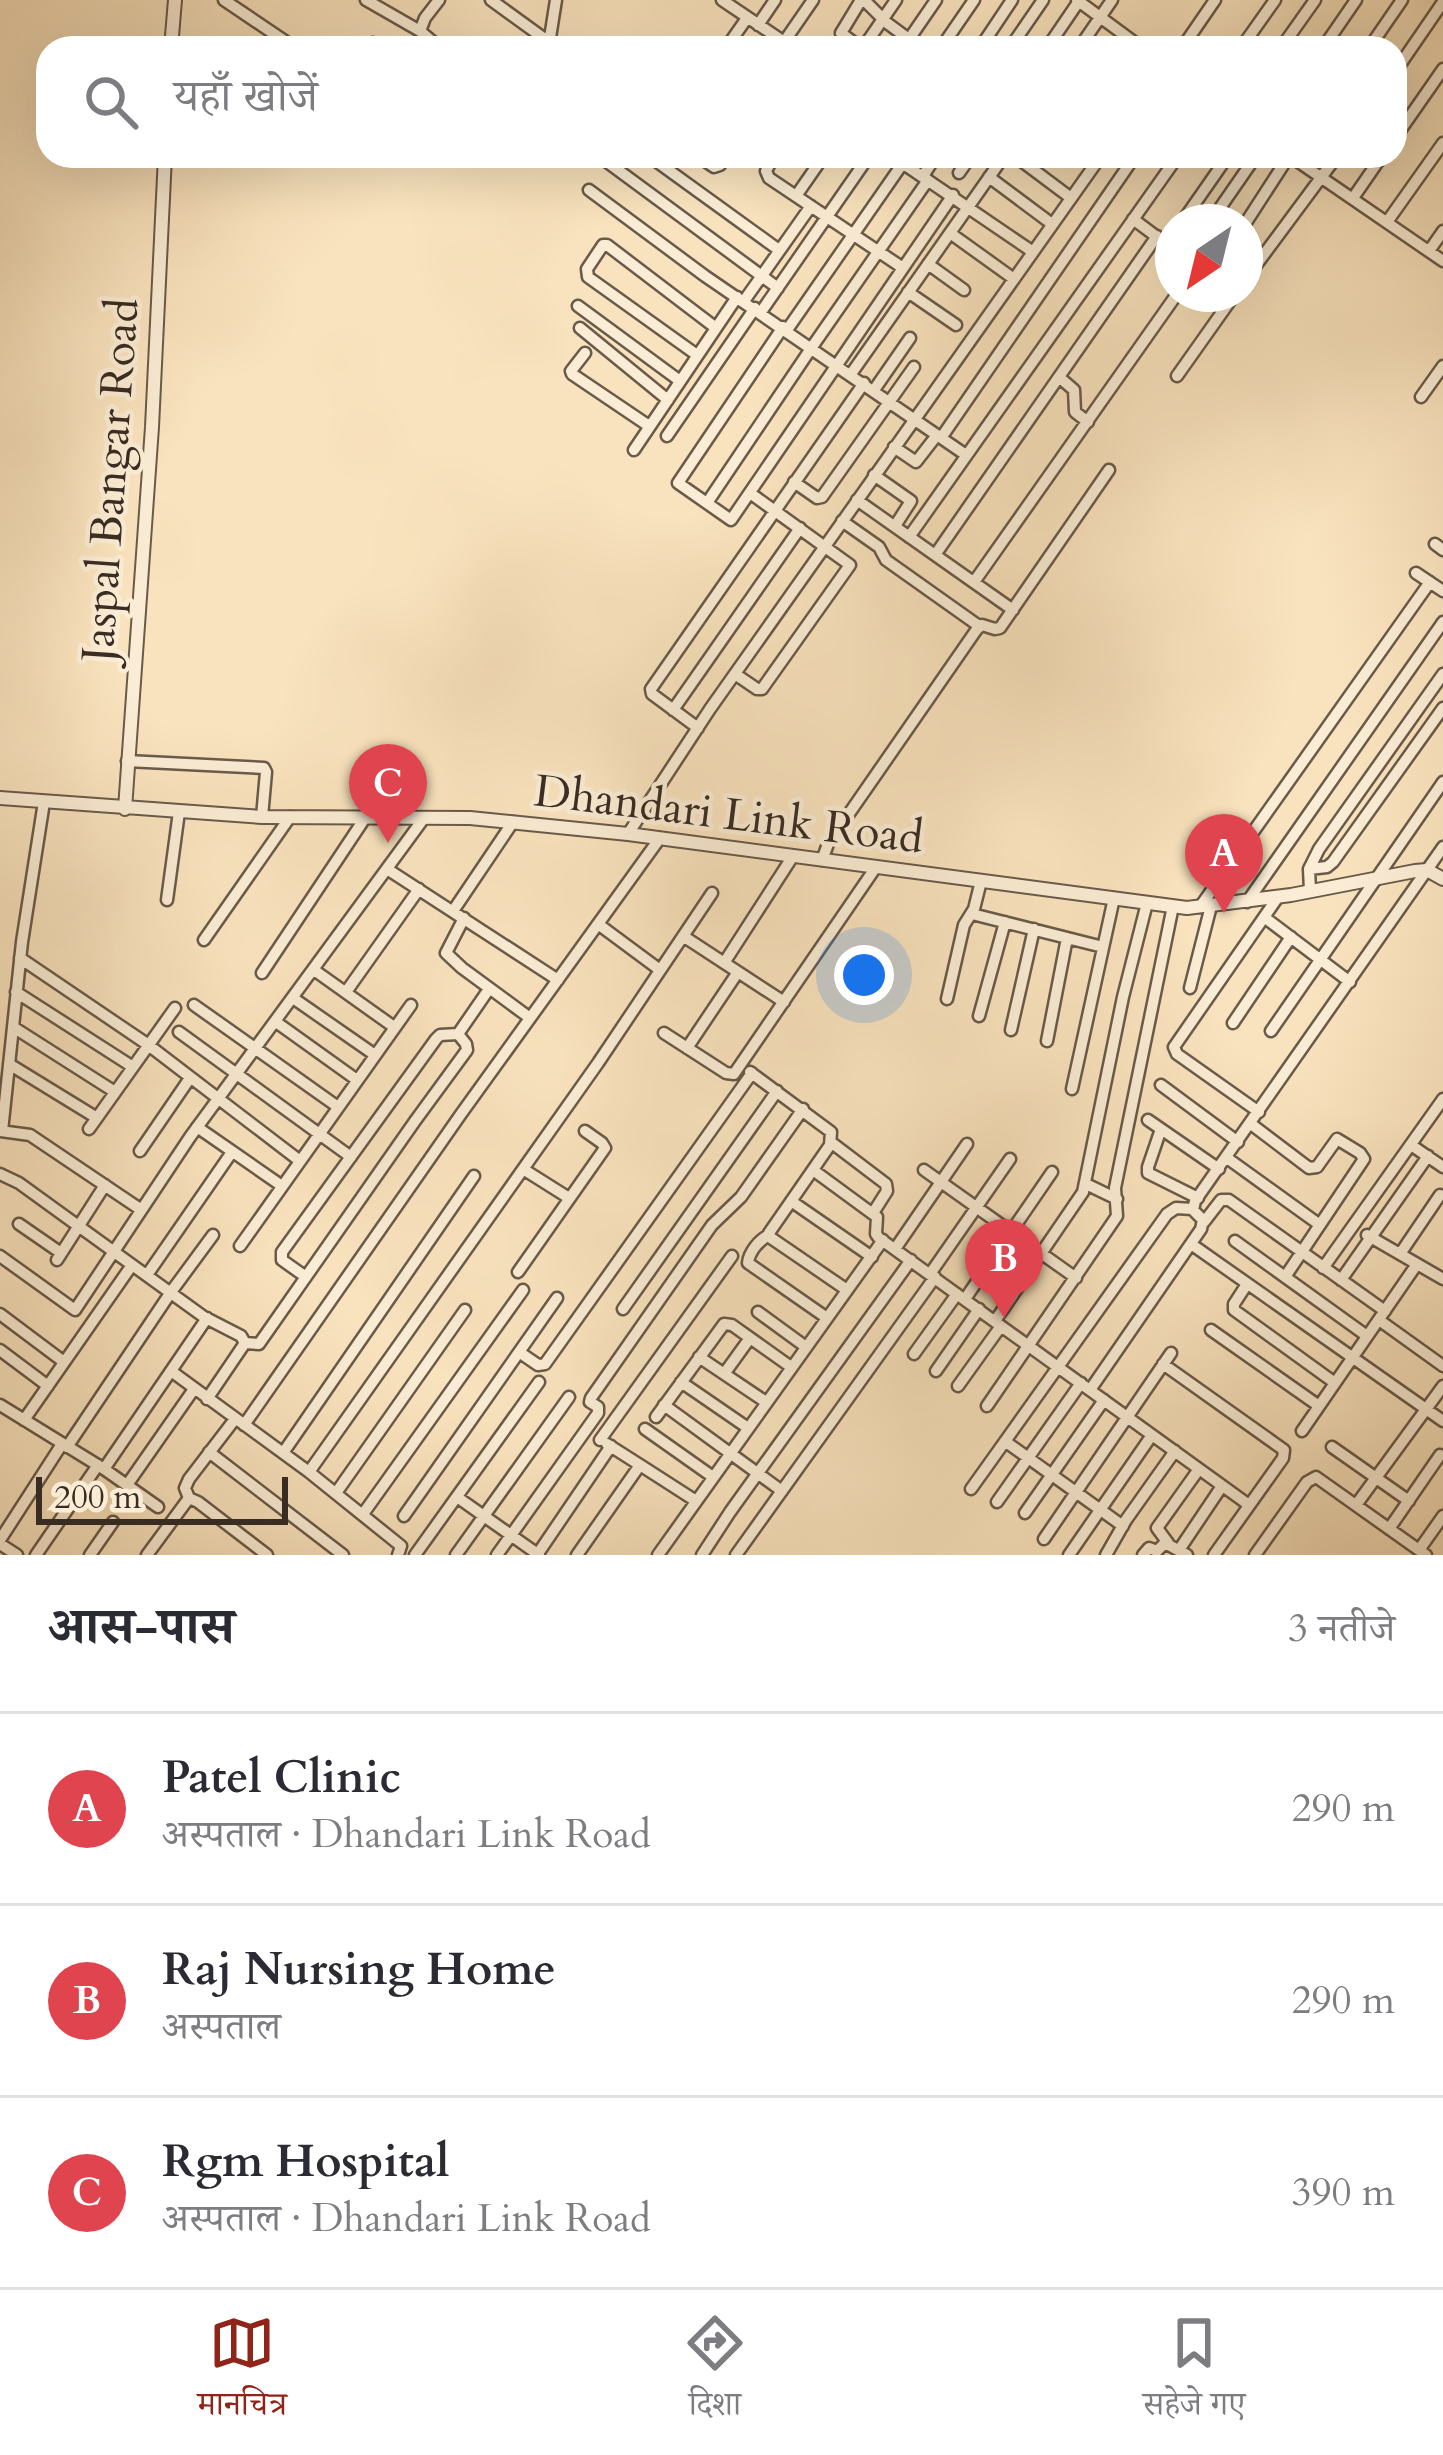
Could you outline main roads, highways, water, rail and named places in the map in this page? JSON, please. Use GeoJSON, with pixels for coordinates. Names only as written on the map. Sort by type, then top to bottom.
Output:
{"type":"FeatureCollection","features":[{"type":"Feature","properties":{"kind":"place","name":"Rgm Hospital"},"geometry":{"type":"Point","coordinates":[388,843]}},
{"type":"Feature","properties":{"kind":"place","name":"Patel Clinic"},"geometry":{"type":"Point","coordinates":[1224,913]}},
{"type":"Feature","properties":{"kind":"place","name":"Raj Nursing Home"},"geometry":{"type":"Point","coordinates":[1004,1318]}}]}
